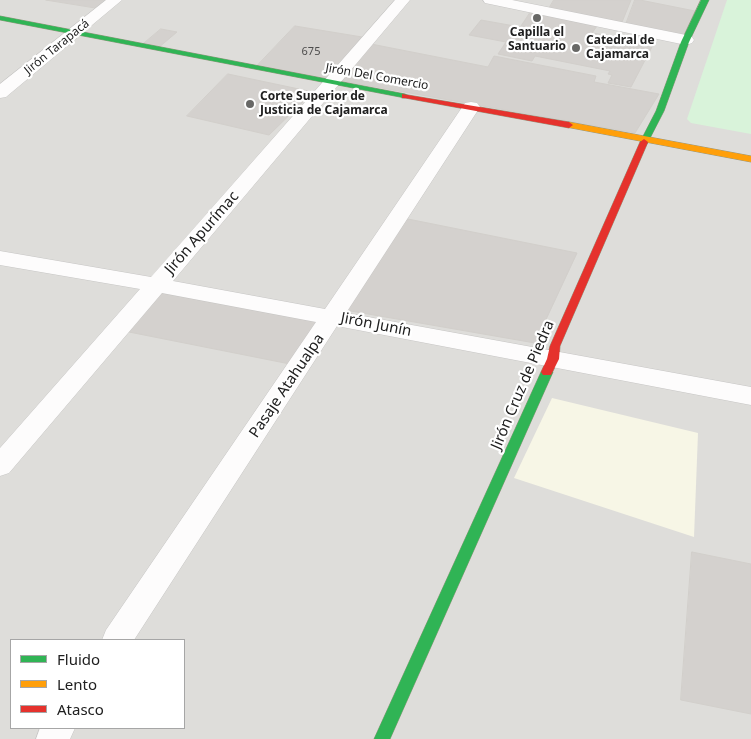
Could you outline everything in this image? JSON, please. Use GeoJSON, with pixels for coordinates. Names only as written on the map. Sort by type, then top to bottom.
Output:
{"type":"FeatureCollection","features":[{"type":"Feature","properties":{"kind":"street","name":"Jirón Tarapacá"},"geometry":{"type":"LineString","coordinates":[[0,93],[115,0]]}},
{"type":"Feature","properties":{"kind":"street","name":"Jirón Apurímac"},"geometry":{"type":"LineString","coordinates":[[0,466],[403,0]]}},
{"type":"Feature","properties":{"kind":"street"},"geometry":{"type":"LineString","coordinates":[[490,0],[686,40]]}},
{"type":"Feature","properties":{"kind":"street","name":"Jirón Cruz de Piedra"},"geometry":{"type":"LineString","coordinates":[[382,739],[553,359],[555,346],[645,139],[660,111],[686,40],[705,0]]}},
{"type":"Feature","properties":{"kind":"street","name":"Jirón Del Comercio"},"geometry":{"type":"LineString","coordinates":[[0,18],[331,84],[471,107],[751,159]]}},
{"type":"Feature","properties":{"kind":"street","name":"Pasaje Atahualpa"},"geometry":{"type":"LineString","coordinates":[[119,639],[471,107]]}},
{"type":"Feature","properties":{"kind":"street","name":"Jirón Junín"},"geometry":{"type":"LineString","coordinates":[[0,258],[333,317],[751,396]]}},
{"type":"Feature","properties":{"kind":"shaded area"},"geometry":{"type":"Polygon","coordinates":[[[0,0],[751,0],[751,739],[0,739],[0,0]]]}},
{"type":"Feature","properties":{"kind":"shaded area"},"geometry":{"type":"Polygon","coordinates":[[[552,398],[698,433],[694,537],[514,478],[552,398]]]}},
{"type":"Feature","properties":{"kind":"green space"},"geometry":{"type":"Polygon","coordinates":[[[727,0],[751,0],[751,134],[691,123],[687,119],[727,0]]]}},
{"type":"Feature","properties":{"kind":"building"},"geometry":{"type":"Polygon","coordinates":[[[46,0],[107,0],[97,8],[46,0]]]}},
{"type":"Feature","properties":{"kind":"building"},"geometry":{"type":"Polygon","coordinates":[[[554,0],[631,0],[620,27],[547,12],[554,0]]]}},
{"type":"Feature","properties":{"kind":"building"},"geometry":{"type":"Polygon","coordinates":[[[635,0],[700,12],[686,40],[625,27],[635,0]]]}},
{"type":"Feature","properties":{"kind":"building","name":"Catedral de Cajamarca"},"geometry":{"type":"Polygon","coordinates":[[[530,13],[597,26],[592,33],[654,43],[631,87],[608,83],[612,75],[608,74],[610,71],[535,56],[532,61],[498,54],[506,42],[469,35],[481,20],[520,27],[530,13]]]}},
{"type":"Feature","properties":{"kind":"building"},"geometry":{"type":"Polygon","coordinates":[[[295,26],[362,37],[327,82],[257,66],[295,26]]]}},
{"type":"Feature","properties":{"kind":"building"},"geometry":{"type":"Polygon","coordinates":[[[161,29],[177,32],[158,48],[142,45],[161,29]]]}},
{"type":"Feature","properties":{"kind":"building"},"geometry":{"type":"Polygon","coordinates":[[[371,44],[488,67],[494,56],[596,76],[594,82],[659,94],[635,133],[342,81],[371,44]]]}},
{"type":"Feature","properties":{"kind":"building","name":"Corte Superior de Justicia de Cajamarca"},"geometry":{"type":"Polygon","coordinates":[[[228,74],[313,92],[269,135],[187,116],[228,74]]]}},
{"type":"Feature","properties":{"kind":"building"},"geometry":{"type":"Polygon","coordinates":[[[408,219],[577,253],[535,343],[345,310],[408,219]]]}},
{"type":"Feature","properties":{"kind":"building"},"geometry":{"type":"Polygon","coordinates":[[[162,293],[323,323],[295,365],[129,332],[162,293]]]}},
{"type":"Feature","properties":{"kind":"building"},"geometry":{"type":"Polygon","coordinates":[[[692,552],[751,564],[751,714],[681,700],[692,552]]]}},
{"type":"Feature","properties":{"kind":"traffic: fast"},"geometry":{"type":"LineString","coordinates":[[644,142],[660,111],[685,42],[705,0]]}},
{"type":"Feature","properties":{"kind":"traffic: fast"},"geometry":{"type":"LineString","coordinates":[[0,18],[405,96]]}},
{"type":"Feature","properties":{"kind":"traffic: fast"},"geometry":{"type":"LineString","coordinates":[[382,739],[547,372]]}},
{"type":"Feature","properties":{"kind":"traffic: slow"},"geometry":{"type":"LineString","coordinates":[[569,125],[751,159]]}},
{"type":"Feature","properties":{"kind":"traffic: jam"},"geometry":{"type":"LineString","coordinates":[[405,96],[569,125]]}},
{"type":"Feature","properties":{"kind":"traffic: jam"},"geometry":{"type":"LineString","coordinates":[[547,372],[553,359],[555,346],[644,142]]}},
{"type":"Feature","properties":{"kind":"place","name":"Capilla el Santuario"},"geometry":{"type":"Point","coordinates":[537,18]}},
{"type":"Feature","properties":{"kind":"place","name":"Catedral de Cajamarca"},"geometry":{"type":"Point","coordinates":[576,48]}},
{"type":"Feature","properties":{"kind":"place","name":"Corte Superior de Justicia de Cajamarca"},"geometry":{"type":"Point","coordinates":[250,104]}}]}
